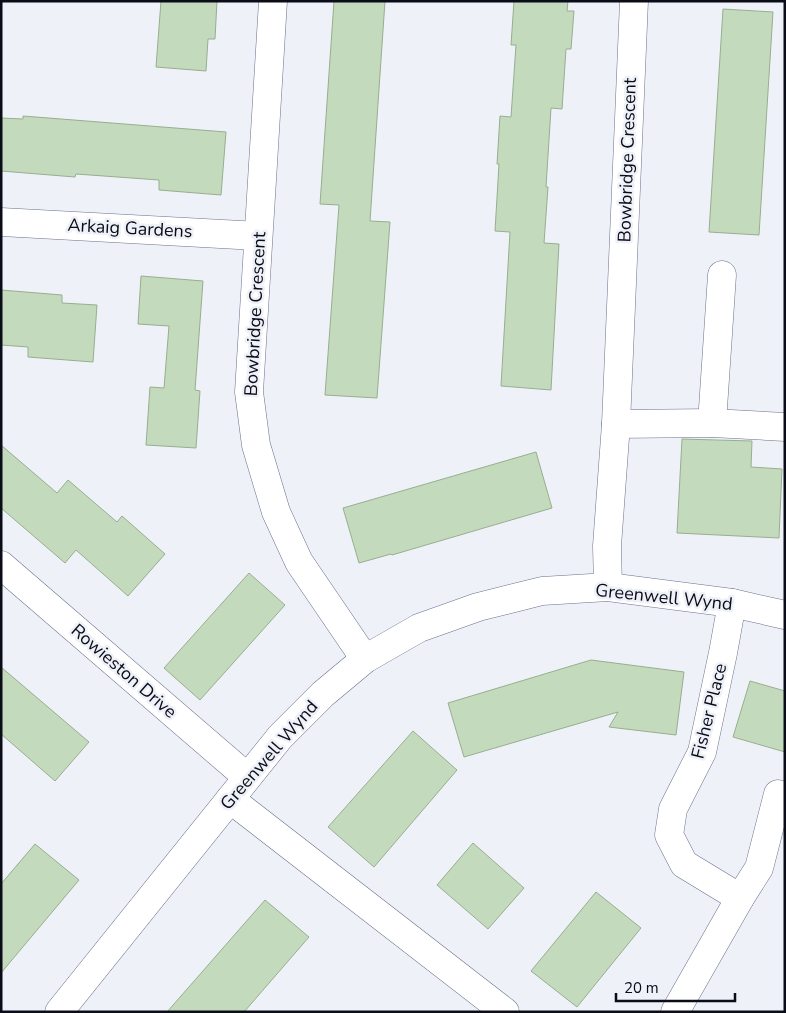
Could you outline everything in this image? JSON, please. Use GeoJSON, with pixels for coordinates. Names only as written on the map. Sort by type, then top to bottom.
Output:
{"type":"FeatureCollection","features":[{"type":"Feature","properties":{"kind":"street","name":"Bowbridge Crescent"},"geometry":{"type":"LineString","coordinates":[[273,1],[249,392],[256,445],[276,512],[299,562],[365,658]]}},
{"type":"Feature","properties":{"kind":"street","name":"Bowbridge Crescent"},"geometry":{"type":"LineString","coordinates":[[608,587],[608,546],[616,424],[634,1]]}},
{"type":"Feature","properties":{"kind":"street","name":"Arkaig Gardens"},"geometry":{"type":"LineString","coordinates":[[1,222],[258,236]]}},
{"type":"Feature","properties":{"kind":"street"},"geometry":{"type":"LineString","coordinates":[[712,423],[722,275]]}},
{"type":"Feature","properties":{"kind":"street"},"geometry":{"type":"LineString","coordinates":[[616,424],[712,423],[785,427]]}},
{"type":"Feature","properties":{"kind":"street","name":"Rowieston Drive"},"geometry":{"type":"LineString","coordinates":[[1,565],[247,777]]}},
{"type":"Feature","properties":{"kind":"street","name":"Greenwell Wynd"},"geometry":{"type":"LineString","coordinates":[[59,1012],[286,731],[323,694],[365,658],[419,628],[478,607],[542,591],[608,587],[732,603],[785,615]]}},
{"type":"Feature","properties":{"kind":"street","name":"Fisher Place"},"geometry":{"type":"LineString","coordinates":[[732,603],[702,752],[673,809],[669,835],[684,864],[740,898]]}},
{"type":"Feature","properties":{"kind":"street"},"geometry":{"type":"LineString","coordinates":[[675,1012],[759,868],[778,794]]}},
{"type":"Feature","properties":{"kind":"street"},"geometry":{"type":"LineString","coordinates":[[230,799],[501,1011]]}},
{"type":"Feature","properties":{"kind":"building"},"geometry":{"type":"Polygon","coordinates":[[[161,1],[217,1],[215,39],[208,39],[206,71],[156,67],[161,1]]]}},
{"type":"Feature","properties":{"kind":"building"},"geometry":{"type":"Polygon","coordinates":[[[334,1],[385,1],[370,221],[390,222],[377,398],[325,395],[339,205],[320,204],[334,1]]]}},
{"type":"Feature","properties":{"kind":"building"},"geometry":{"type":"Polygon","coordinates":[[[514,1],[568,1],[567,11],[574,11],[571,49],[566,49],[562,109],[551,108],[546,187],[548,187],[544,243],[559,244],[551,390],[501,386],[510,232],[495,231],[499,164],[497,164],[500,116],[511,117],[516,45],[511,45],[514,1]]]}},
{"type":"Feature","properties":{"kind":"building"},"geometry":{"type":"Polygon","coordinates":[[[723,9],[773,12],[759,235],[709,232],[723,9]]]}},
{"type":"Feature","properties":{"kind":"building"},"geometry":{"type":"Polygon","coordinates":[[[23,116],[226,132],[221,195],[159,190],[159,180],[76,174],[75,177],[1,171],[1,118],[23,119],[23,116]]]}},
{"type":"Feature","properties":{"kind":"building"},"geometry":{"type":"Polygon","coordinates":[[[141,276],[203,281],[195,390],[200,391],[196,448],[146,445],[150,387],[164,388],[169,326],[138,324],[141,276]]]}},
{"type":"Feature","properties":{"kind":"building"},"geometry":{"type":"Polygon","coordinates":[[[1,290],[62,295],[62,303],[97,305],[93,362],[28,357],[28,347],[1,345],[1,290]]]}},
{"type":"Feature","properties":{"kind":"building"},"geometry":{"type":"Polygon","coordinates":[[[682,439],[752,441],[751,467],[782,469],[779,538],[677,533],[682,439]]]}},
{"type":"Feature","properties":{"kind":"building"},"geometry":{"type":"Polygon","coordinates":[[[1,445],[57,493],[68,480],[117,522],[122,516],[165,554],[128,596],[76,550],[65,563],[1,508],[1,445]]]}},
{"type":"Feature","properties":{"kind":"building"},"geometry":{"type":"Polygon","coordinates":[[[536,452],[552,508],[359,563],[343,508],[536,452]]]}},
{"type":"Feature","properties":{"kind":"building"},"geometry":{"type":"Polygon","coordinates":[[[249,573],[285,605],[200,700],[164,668],[249,573]]]}},
{"type":"Feature","properties":{"kind":"building"},"geometry":{"type":"Polygon","coordinates":[[[591,660],[684,672],[676,735],[609,727],[618,712],[464,757],[448,703],[591,660]]]}},
{"type":"Feature","properties":{"kind":"building"},"geometry":{"type":"Polygon","coordinates":[[[1,667],[89,742],[55,781],[1,734],[1,667]]]}},
{"type":"Feature","properties":{"kind":"building"},"geometry":{"type":"Polygon","coordinates":[[[750,681],[785,691],[785,752],[733,737],[750,681]]]}},
{"type":"Feature","properties":{"kind":"building"},"geometry":{"type":"Polygon","coordinates":[[[413,731],[457,770],[374,867],[328,827],[413,731]]]}},
{"type":"Feature","properties":{"kind":"building"},"geometry":{"type":"Polygon","coordinates":[[[473,843],[524,888],[488,929],[437,885],[473,843]]]}},
{"type":"Feature","properties":{"kind":"building"},"geometry":{"type":"Polygon","coordinates":[[[35,844],[79,880],[1,973],[1,884],[35,844]]]}},
{"type":"Feature","properties":{"kind":"building"},"geometry":{"type":"Polygon","coordinates":[[[596,892],[641,928],[577,1007],[531,971],[596,892]]]}},
{"type":"Feature","properties":{"kind":"building"},"geometry":{"type":"Polygon","coordinates":[[[265,900],[309,937],[244,1012],[167,1012],[265,900]]]}}]}
